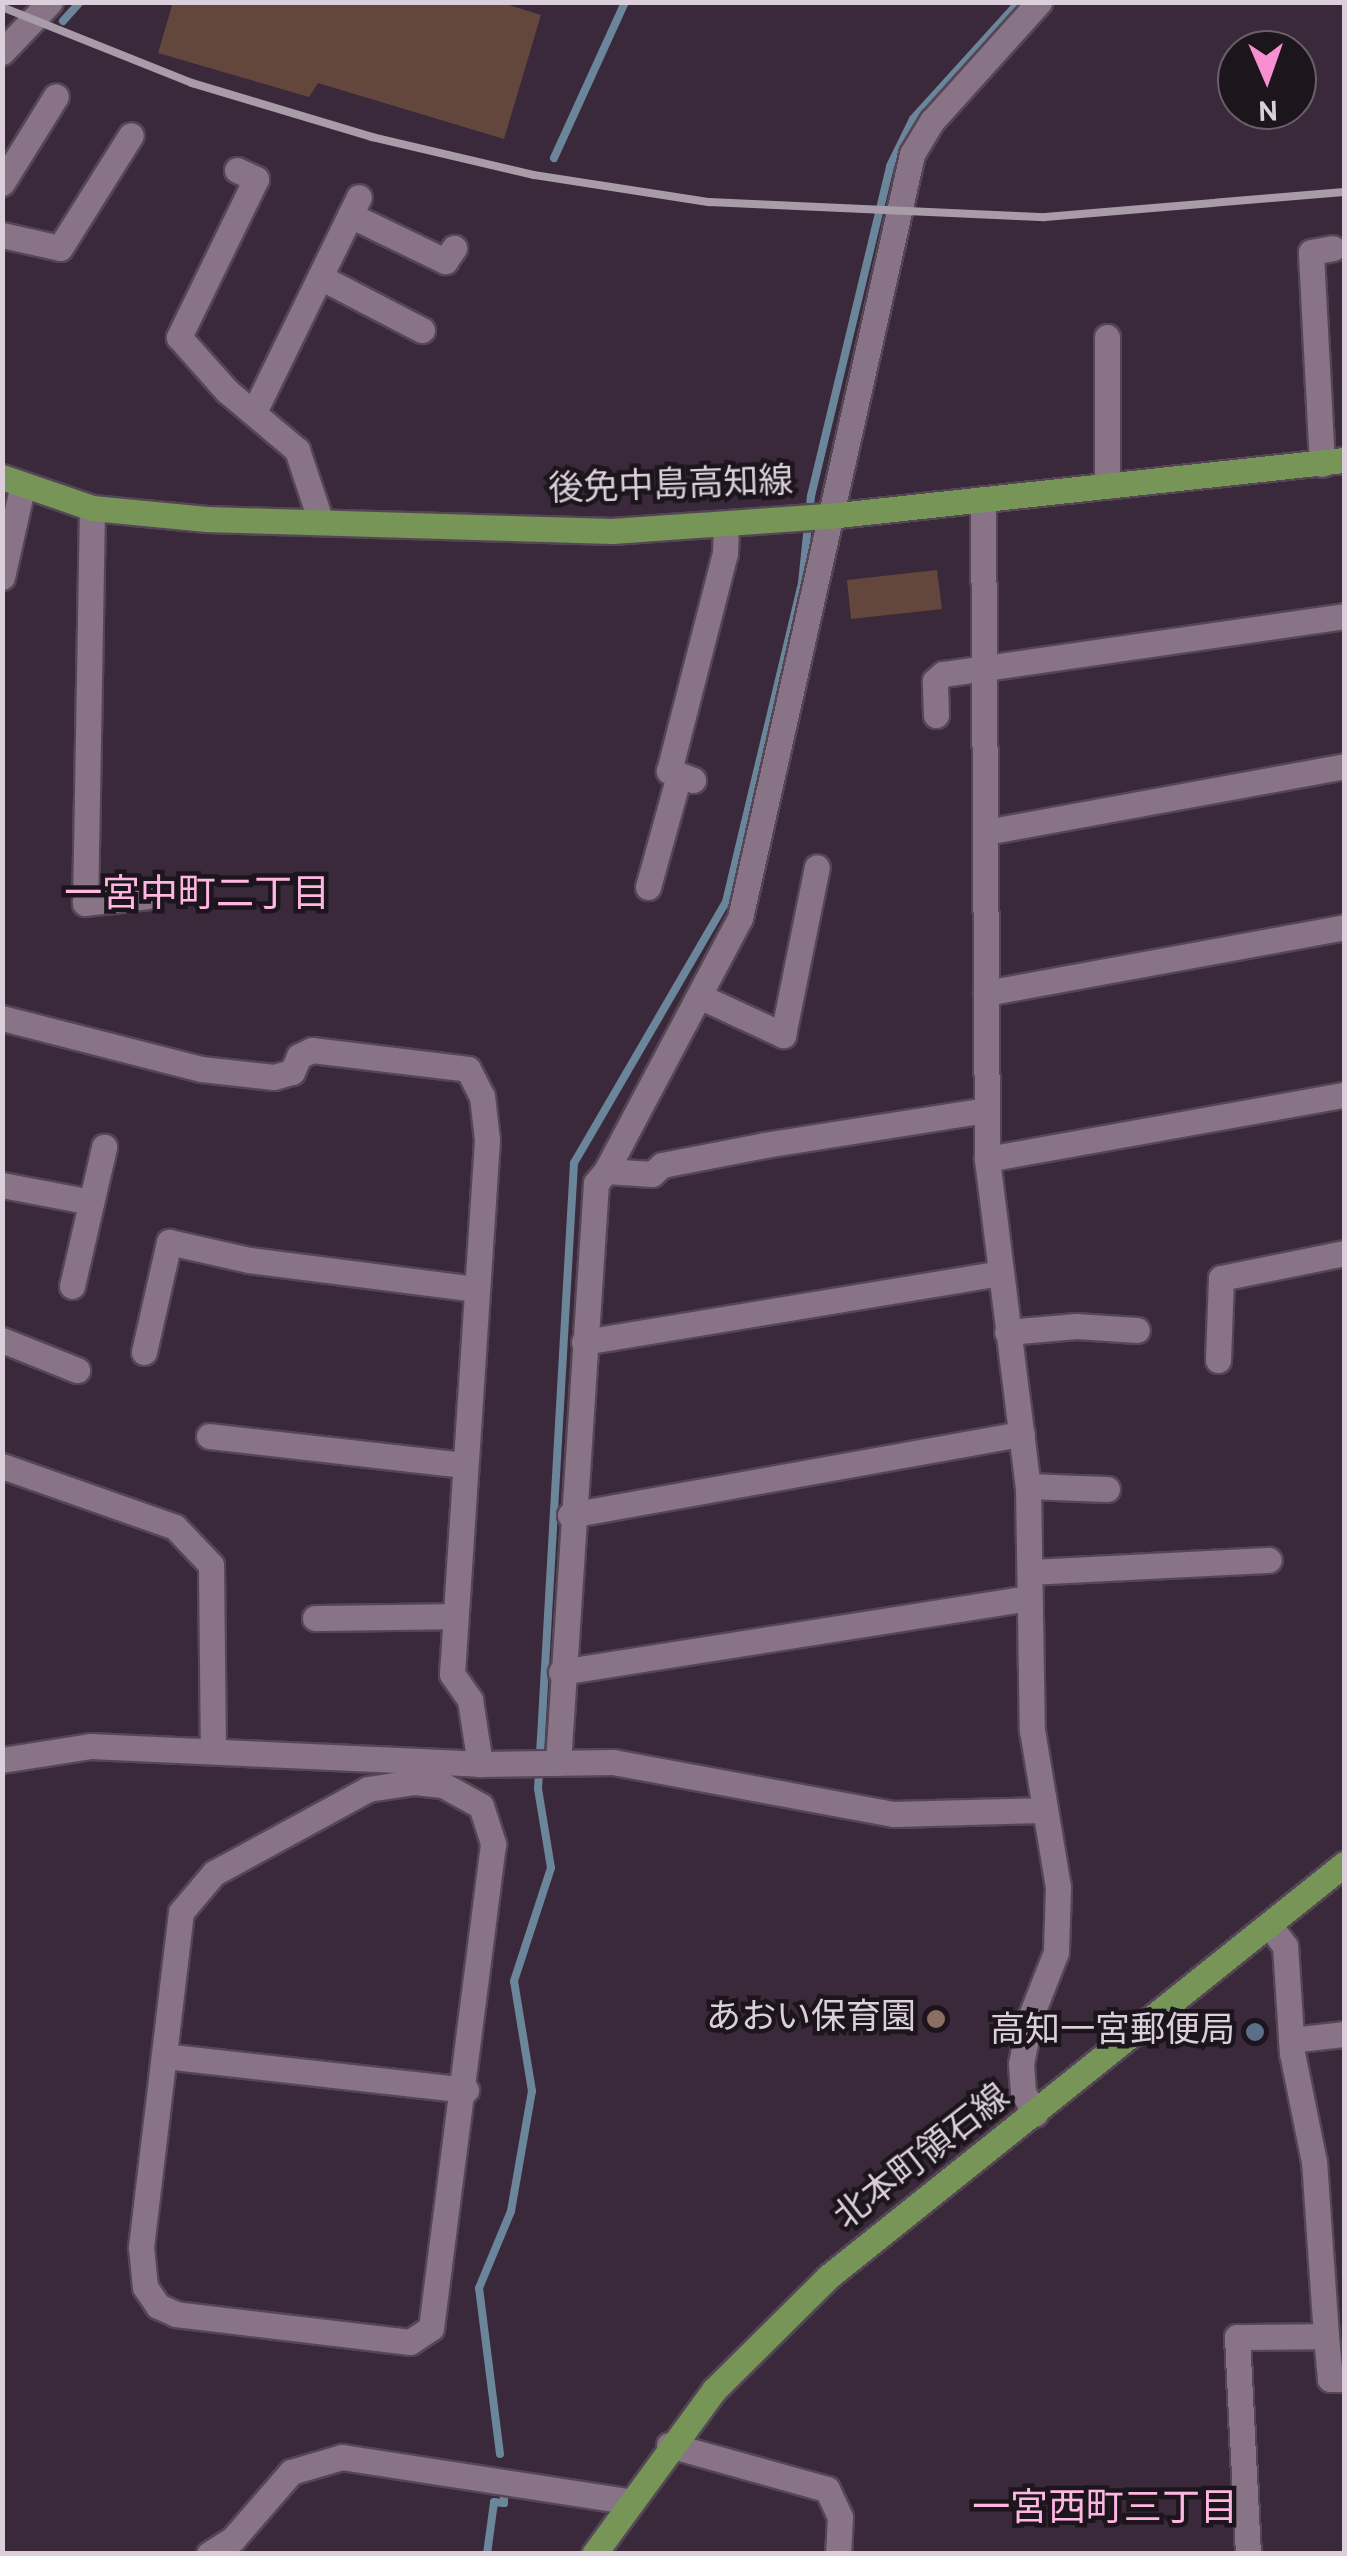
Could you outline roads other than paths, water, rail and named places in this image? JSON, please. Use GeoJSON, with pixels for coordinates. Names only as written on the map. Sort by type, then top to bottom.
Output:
{"type":"FeatureCollection","features":[{"type":"Feature","properties":{"kind":"main road","name":"後免中島高知線"},"geometry":{"type":"LineString","coordinates":[[12,482],[92,508],[206,519],[320,519],[612,530],[814,517],[1333,462]]}},
{"type":"Feature","properties":{"kind":"main road","name":"北本町領石線"},"geometry":{"type":"LineString","coordinates":[[594,2554],[669,2445],[764,2336],[828,2277],[1344,1864]]}},
{"type":"Feature","properties":{"kind":"street"},"geometry":{"type":"LineString","coordinates":[[2,52],[50,2]]}},
{"type":"Feature","properties":{"kind":"street"},"geometry":{"type":"LineString","coordinates":[[547,1763],[561,1672],[596,1183],[606,1171],[740,918],[749,886],[814,517],[912,154],[921,134],[1038,2]]}},
{"type":"Feature","properties":{"kind":"street"},"geometry":{"type":"LineString","coordinates":[[2,183],[56,96]]}},
{"type":"Feature","properties":{"kind":"street"},"geometry":{"type":"LineString","coordinates":[[2,235],[60,248],[130,135]]}},
{"type":"Feature","properties":{"kind":"street"},"geometry":{"type":"LineString","coordinates":[[237,170],[256,179],[179,337],[297,450],[320,519]]}},
{"type":"Feature","properties":{"kind":"street"},"geometry":{"type":"LineString","coordinates":[[254,412],[354,206],[445,261],[454,248]]}},
{"type":"Feature","properties":{"kind":"street"},"geometry":{"type":"LineString","coordinates":[[1333,248],[1311,252],[1333,462]]}},
{"type":"Feature","properties":{"kind":"street"},"geometry":{"type":"LineString","coordinates":[[320,277],[422,330]]}},
{"type":"Feature","properties":{"kind":"street"},"geometry":{"type":"LineString","coordinates":[[1107,338],[1107,486]]}},
{"type":"Feature","properties":{"kind":"street"},"geometry":{"type":"LineString","coordinates":[[2,577],[12,482]]}},
{"type":"Feature","properties":{"kind":"street"},"geometry":{"type":"LineString","coordinates":[[983,499],[987,1160],[1028,1486],[1041,1810],[1058,1887],[1058,1934],[1021,2064],[1023,2092],[1036,2114]]}},
{"type":"Feature","properties":{"kind":"street"},"geometry":{"type":"LineString","coordinates":[[92,508],[85,903],[148,896]]}},
{"type":"Feature","properties":{"kind":"street"},"geometry":{"type":"LineString","coordinates":[[648,887],[686,777],[669,772],[724,553],[726,525]]}},
{"type":"Feature","properties":{"kind":"street"},"geometry":{"type":"LineString","coordinates":[[936,715],[935,681],[985,670],[1344,616]]}},
{"type":"Feature","properties":{"kind":"street"},"geometry":{"type":"LineString","coordinates":[[986,832],[1344,766]]}},
{"type":"Feature","properties":{"kind":"street"},"geometry":{"type":"LineString","coordinates":[[699,996],[782,1035],[816,867]]}},
{"type":"Feature","properties":{"kind":"street"},"geometry":{"type":"LineString","coordinates":[[986,993],[1344,928]]}},
{"type":"Feature","properties":{"kind":"street"},"geometry":{"type":"LineString","coordinates":[[2,1018],[201,1070],[274,1077],[292,1072],[299,1056],[312,1050],[468,1069],[482,1096],[486,1140],[451,1616],[452,1674],[470,1700],[480,1764]]}},
{"type":"Feature","properties":{"kind":"street"},"geometry":{"type":"LineString","coordinates":[[987,1160],[1344,1094]]}},
{"type":"Feature","properties":{"kind":"street"},"geometry":{"type":"LineString","coordinates":[[606,1171],[652,1174],[662,1166],[748,1148],[986,1110]]}},
{"type":"Feature","properties":{"kind":"street"},"geometry":{"type":"LineString","coordinates":[[72,1286],[104,1147]]}},
{"type":"Feature","properties":{"kind":"street"},"geometry":{"type":"LineString","coordinates":[[2,1185],[91,1202]]}},
{"type":"Feature","properties":{"kind":"street"},"geometry":{"type":"LineString","coordinates":[[144,1352],[169,1242],[248,1260],[475,1289]]}},
{"type":"Feature","properties":{"kind":"street"},"geometry":{"type":"LineString","coordinates":[[1218,1360],[1222,1278],[1344,1252]]}},
{"type":"Feature","properties":{"kind":"street"},"geometry":{"type":"LineString","coordinates":[[584,1342],[999,1273]]}},
{"type":"Feature","properties":{"kind":"street"},"geometry":{"type":"LineString","coordinates":[[1007,1332],[1077,1326],[1136,1330]]}},
{"type":"Feature","properties":{"kind":"street"},"geometry":{"type":"LineString","coordinates":[[2,1340],[77,1370]]}},
{"type":"Feature","properties":{"kind":"street"},"geometry":{"type":"LineString","coordinates":[[570,1514],[1022,1434]]}},
{"type":"Feature","properties":{"kind":"street"},"geometry":{"type":"LineString","coordinates":[[209,1436],[462,1465]]}},
{"type":"Feature","properties":{"kind":"street"},"geometry":{"type":"LineString","coordinates":[[2,1466],[176,1528],[211,1565],[213,1749]]}},
{"type":"Feature","properties":{"kind":"street"},"geometry":{"type":"LineString","coordinates":[[1028,1486],[1107,1489]]}},
{"type":"Feature","properties":{"kind":"street"},"geometry":{"type":"LineString","coordinates":[[561,1672],[1029,1585],[1270,1560]]}},
{"type":"Feature","properties":{"kind":"street"},"geometry":{"type":"LineString","coordinates":[[315,1618],[451,1616]]}},
{"type":"Feature","properties":{"kind":"street"},"geometry":{"type":"LineString","coordinates":[[2,1760],[90,1746],[480,1764],[613,1762],[894,1814],[1041,1810]]}},
{"type":"Feature","properties":{"kind":"street"},"geometry":{"type":"LineString","coordinates":[[442,1786],[482,1806],[493,1844],[466,2090],[437,2315],[431,2328],[410,2342],[176,2314],[158,2306],[145,2287],[141,2259],[164,2056],[176,1942],[192,1893],[214,1873],[368,1788],[442,1786]]}},
{"type":"Feature","properties":{"kind":"street"},"geometry":{"type":"LineString","coordinates":[[1269,1925],[1286,1946],[1292,2040],[1314,2162],[1330,2380],[1344,2379]]}},
{"type":"Feature","properties":{"kind":"street"},"geometry":{"type":"LineString","coordinates":[[1292,2040],[1344,2034]]}},
{"type":"Feature","properties":{"kind":"street"},"geometry":{"type":"LineString","coordinates":[[164,2056],[466,2090]]}},
{"type":"Feature","properties":{"kind":"street"},"geometry":{"type":"LineString","coordinates":[[1248,2554],[1237,2337],[1326,2336]]}},
{"type":"Feature","properties":{"kind":"street"},"geometry":{"type":"LineString","coordinates":[[669,2445],[827,2488],[840,2517],[838,2554]]}},
{"type":"Feature","properties":{"kind":"street"},"geometry":{"type":"LineString","coordinates":[[209,2554],[233,2539],[290,2472],[342,2457],[627,2501]]}},
{"type":"Feature","properties":{"kind":"waterway"},"geometry":{"type":"LineString","coordinates":[[63,21],[80,2]]}},
{"type":"Feature","properties":{"kind":"waterway"},"geometry":{"type":"LineString","coordinates":[[554,158],[625,2]]}},
{"type":"Feature","properties":{"kind":"waterway"},"geometry":{"type":"LineString","coordinates":[[500,2454],[479,2288],[511,2211],[532,2091],[514,1981],[551,1868],[538,1789],[574,1163],[726,902],[802,583],[811,496],[890,166],[913,119],[1019,2]]}},
{"type":"Feature","properties":{"kind":"waterway"},"geometry":{"type":"LineString","coordinates":[[487,2554],[494,2502],[504,2503],[504,2494]]}},
{"type":"Feature","properties":{"kind":"railway"},"geometry":{"type":"LineString","coordinates":[[2,7],[192,83],[372,137],[534,175],[709,202],[1045,217],[1344,192]]}},
{"type":"Feature","properties":{"kind":"place","name":"あおい保育園"},"geometry":{"type":"Point","coordinates":[936,2019]}},
{"type":"Feature","properties":{"kind":"place","name":"高知一宮郵便局"},"geometry":{"type":"Point","coordinates":[1255,2032]}},
{"type":"Feature","properties":{"kind":"district","name":"一宮中町二丁目"},"geometry":{"type":"Point","coordinates":[197,897]}},
{"type":"Feature","properties":{"kind":"district","name":"一宮西町三丁目"},"geometry":{"type":"Point","coordinates":[1105,2511]}}]}
